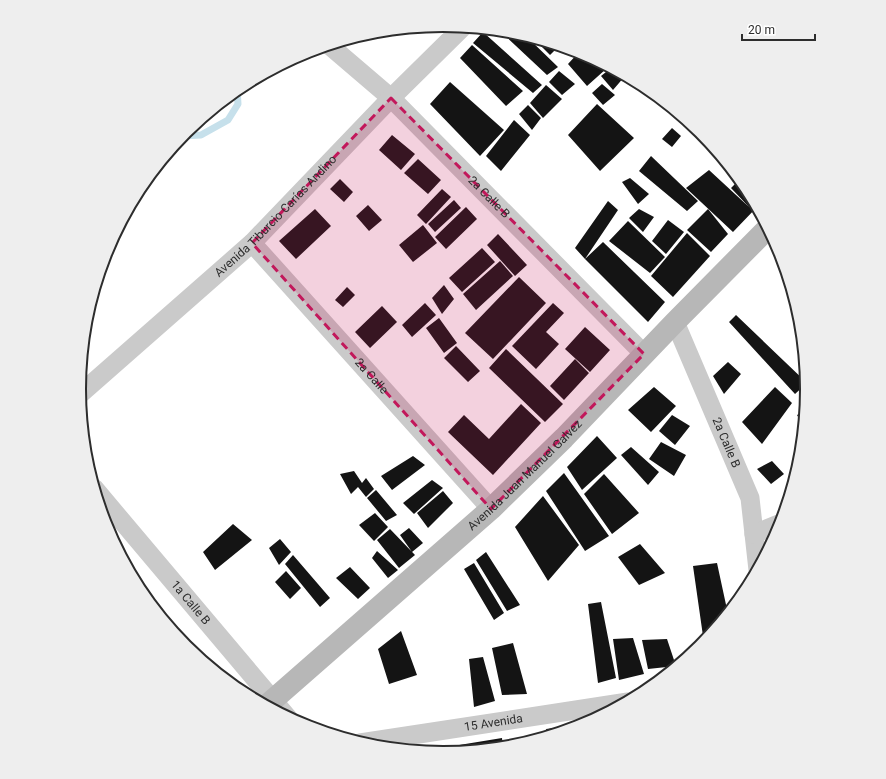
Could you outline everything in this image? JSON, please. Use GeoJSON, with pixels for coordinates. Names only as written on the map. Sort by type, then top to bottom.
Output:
{"type":"FeatureCollection","features":[{"type":"Feature","properties":{"kind":"street","name":"Avenida Tiburcio Carías Andino"},"geometry":{"type":"LineString","coordinates":[[86,389],[252,243],[391,98],[457,33]]}},
{"type":"Feature","properties":{"kind":"street","name":"2a Calle B"},"geometry":{"type":"LineString","coordinates":[[335,49],[391,98],[644,354]]}},
{"type":"Feature","properties":{"kind":"street","name":"Avenida Juan Manuel Galvez"},"geometry":{"type":"LineString","coordinates":[[271,702],[491,509],[564,438],[764,232]]}},
{"type":"Feature","properties":{"kind":"street","name":"2a Calle"},"geometry":{"type":"LineString","coordinates":[[252,243],[491,509]]}},
{"type":"Feature","properties":{"kind":"street","name":"2a Calle B"},"geometry":{"type":"LineString","coordinates":[[675,322],[750,498],[757,561]]}},
{"type":"Feature","properties":{"kind":"street","name":"1a Calle B"},"geometry":{"type":"LineString","coordinates":[[102,498],[269,701]]}},
{"type":"Feature","properties":{"kind":"street"},"geometry":{"type":"LineString","coordinates":[[754,534],[773,526]]}},
{"type":"Feature","properties":{"kind":"street","name":"15 Avenida"},"geometry":{"type":"LineString","coordinates":[[376,741],[611,705]]}},
{"type":"Feature","properties":{"kind":"highlighted area"},"geometry":{"type":"Polygon","coordinates":[[[391,98],[644,354],[491,509],[252,243],[391,98]]]}},
{"type":"Feature","properties":{"kind":"building"},"geometry":{"type":"Polygon","coordinates":[[[481,34],[486,35],[542,85],[533,93],[473,43],[481,34]]]}},
{"type":"Feature","properties":{"kind":"building"},"geometry":{"type":"Polygon","coordinates":[[[508,38],[534,44],[558,67],[547,75],[508,38]]]}},
{"type":"Feature","properties":{"kind":"building"},"geometry":{"type":"Polygon","coordinates":[[[472,45],[523,91],[506,106],[460,58],[472,45]]]}},
{"type":"Feature","properties":{"kind":"building"},"geometry":{"type":"Polygon","coordinates":[[[540,45],[555,50],[550,55],[540,45]]]}},
{"type":"Feature","properties":{"kind":"building"},"geometry":{"type":"Polygon","coordinates":[[[574,57],[604,71],[587,86],[568,64],[574,57]]]}},
{"type":"Feature","properties":{"kind":"building"},"geometry":{"type":"Polygon","coordinates":[[[559,71],[575,84],[562,95],[549,82],[559,71]]]}},
{"type":"Feature","properties":{"kind":"building"},"geometry":{"type":"Polygon","coordinates":[[[606,72],[622,80],[613,90],[601,76],[606,72]]]}},
{"type":"Feature","properties":{"kind":"building"},"geometry":{"type":"Polygon","coordinates":[[[450,82],[504,130],[480,156],[430,104],[450,82]]]}},
{"type":"Feature","properties":{"kind":"building"},"geometry":{"type":"Polygon","coordinates":[[[602,84],[615,95],[603,105],[592,93],[602,84]]]}},
{"type":"Feature","properties":{"kind":"building"},"geometry":{"type":"Polygon","coordinates":[[[546,85],[562,99],[543,118],[530,103],[546,85]]]}},
{"type":"Feature","properties":{"kind":"building"},"geometry":{"type":"Polygon","coordinates":[[[597,104],[634,138],[600,171],[568,135],[597,104]]]}},
{"type":"Feature","properties":{"kind":"building"},"geometry":{"type":"Polygon","coordinates":[[[528,105],[541,118],[532,130],[519,114],[528,105]]]}},
{"type":"Feature","properties":{"kind":"building"},"geometry":{"type":"Polygon","coordinates":[[[514,120],[530,135],[501,171],[486,156],[514,120]]]}},
{"type":"Feature","properties":{"kind":"building"},"geometry":{"type":"Polygon","coordinates":[[[672,128],[681,136],[672,147],[662,139],[672,128]]]}},
{"type":"Feature","properties":{"kind":"building"},"geometry":{"type":"Polygon","coordinates":[[[392,135],[415,154],[401,170],[379,150],[392,135]]]}},
{"type":"Feature","properties":{"kind":"building"},"geometry":{"type":"Polygon","coordinates":[[[651,156],[698,201],[687,211],[639,171],[651,156]]]}},
{"type":"Feature","properties":{"kind":"building"},"geometry":{"type":"Polygon","coordinates":[[[418,159],[441,180],[428,194],[404,173],[418,159]]]}},
{"type":"Feature","properties":{"kind":"building"},"geometry":{"type":"Polygon","coordinates":[[[709,170],[749,207],[731,188],[735,184],[753,211],[733,232],[686,188],[709,170]]]}},
{"type":"Feature","properties":{"kind":"building"},"geometry":{"type":"Polygon","coordinates":[[[630,178],[649,194],[638,204],[622,182],[630,178]]]}},
{"type":"Feature","properties":{"kind":"building"},"geometry":{"type":"Polygon","coordinates":[[[340,179],[353,192],[344,202],[330,189],[340,179]]]}},
{"type":"Feature","properties":{"kind":"building"},"geometry":{"type":"Polygon","coordinates":[[[442,189],[451,197],[426,224],[417,215],[442,189]]]}},
{"type":"Feature","properties":{"kind":"building"},"geometry":{"type":"Polygon","coordinates":[[[454,200],[461,208],[435,232],[428,224],[454,200]]]}},
{"type":"Feature","properties":{"kind":"building"},"geometry":{"type":"Polygon","coordinates":[[[608,201],[618,210],[585,259],[575,248],[608,201]]]}},
{"type":"Feature","properties":{"kind":"building"},"geometry":{"type":"Polygon","coordinates":[[[368,205],[382,220],[369,231],[356,216],[368,205]]]}},
{"type":"Feature","properties":{"kind":"building"},"geometry":{"type":"Polygon","coordinates":[[[466,207],[477,219],[446,249],[435,237],[466,207]]]}},
{"type":"Feature","properties":{"kind":"building"},"geometry":{"type":"Polygon","coordinates":[[[315,209],[331,226],[296,259],[279,241],[315,209]]]}},
{"type":"Feature","properties":{"kind":"building"},"geometry":{"type":"Polygon","coordinates":[[[639,209],[654,217],[643,232],[629,218],[639,209]]]}},
{"type":"Feature","properties":{"kind":"building"},"geometry":{"type":"Polygon","coordinates":[[[708,209],[728,234],[711,252],[687,230],[708,209]]]}},
{"type":"Feature","properties":{"kind":"building"},"geometry":{"type":"Polygon","coordinates":[[[668,220],[684,232],[666,254],[652,241],[668,220]]]}},
{"type":"Feature","properties":{"kind":"building"},"geometry":{"type":"Polygon","coordinates":[[[628,221],[665,257],[650,273],[609,241],[628,221]]]}},
{"type":"Feature","properties":{"kind":"building"},"geometry":{"type":"Polygon","coordinates":[[[423,225],[437,243],[413,262],[399,245],[423,225]]]}},
{"type":"Feature","properties":{"kind":"building"},"geometry":{"type":"Polygon","coordinates":[[[687,233],[710,256],[673,297],[651,276],[687,233]]]}},
{"type":"Feature","properties":{"kind":"building"},"geometry":{"type":"Polygon","coordinates":[[[498,234],[527,265],[515,276],[487,245],[498,234]]]}},
{"type":"Feature","properties":{"kind":"building"},"geometry":{"type":"Polygon","coordinates":[[[603,242],[665,302],[648,322],[585,259],[603,242]]]}},
{"type":"Feature","properties":{"kind":"building"},"geometry":{"type":"Polygon","coordinates":[[[482,248],[495,262],[462,292],[449,278],[482,248]]]}},
{"type":"Feature","properties":{"kind":"building"},"geometry":{"type":"Polygon","coordinates":[[[500,261],[513,276],[476,310],[463,294],[500,261]]]}},
{"type":"Feature","properties":{"kind":"building"},"geometry":{"type":"Polygon","coordinates":[[[519,277],[546,303],[493,359],[465,333],[519,277]]]}},
{"type":"Feature","properties":{"kind":"building"},"geometry":{"type":"Polygon","coordinates":[[[444,285],[454,299],[442,314],[432,298],[444,285]]]}},
{"type":"Feature","properties":{"kind":"building"},"geometry":{"type":"Polygon","coordinates":[[[347,287],[355,295],[343,307],[335,300],[347,287]]]}},
{"type":"Feature","properties":{"kind":"building"},"geometry":{"type":"Polygon","coordinates":[[[425,303],[436,315],[412,337],[402,325],[425,303]]]}},
{"type":"Feature","properties":{"kind":"building"},"geometry":{"type":"Polygon","coordinates":[[[553,303],[564,313],[546,332],[559,344],[536,369],[512,346],[553,303]]]}},
{"type":"Feature","properties":{"kind":"building"},"geometry":{"type":"Polygon","coordinates":[[[382,306],[397,322],[370,348],[355,332],[382,306]]]}},
{"type":"Feature","properties":{"kind":"building"},"geometry":{"type":"Polygon","coordinates":[[[736,315],[800,376],[800,389],[795,394],[729,322],[736,315]]]}},
{"type":"Feature","properties":{"kind":"building"},"geometry":{"type":"Polygon","coordinates":[[[439,318],[457,343],[444,353],[426,328],[439,318]]]}},
{"type":"Feature","properties":{"kind":"building"},"geometry":{"type":"Polygon","coordinates":[[[585,327],[610,350],[590,372],[565,349],[585,327]]]}},
{"type":"Feature","properties":{"kind":"building"},"geometry":{"type":"Polygon","coordinates":[[[456,346],[480,371],[468,382],[444,358],[456,346]]]}},
{"type":"Feature","properties":{"kind":"building"},"geometry":{"type":"Polygon","coordinates":[[[506,349],[563,404],[545,422],[489,368],[506,349]]]}},
{"type":"Feature","properties":{"kind":"building"},"geometry":{"type":"Polygon","coordinates":[[[575,359],[589,373],[564,400],[550,386],[575,359]]]}},
{"type":"Feature","properties":{"kind":"building"},"geometry":{"type":"Polygon","coordinates":[[[728,362],[741,374],[724,394],[713,376],[728,362]]]}},
{"type":"Feature","properties":{"kind":"building"},"geometry":{"type":"Polygon","coordinates":[[[654,387],[676,406],[651,432],[628,410],[654,387]]]}},
{"type":"Feature","properties":{"kind":"building"},"geometry":{"type":"Polygon","coordinates":[[[775,387],[792,403],[762,444],[742,422],[775,387]]]}},
{"type":"Feature","properties":{"kind":"building"},"geometry":{"type":"Polygon","coordinates":[[[521,404],[541,423],[493,475],[448,432],[464,415],[489,439],[521,404]]]}},
{"type":"Feature","properties":{"kind":"building"},"geometry":{"type":"Polygon","coordinates":[[[672,415],[690,426],[675,445],[659,431],[672,415]]]}},
{"type":"Feature","properties":{"kind":"building"},"geometry":{"type":"Polygon","coordinates":[[[597,436],[617,458],[582,490],[567,467],[597,436]]]}},
{"type":"Feature","properties":{"kind":"building"},"geometry":{"type":"Polygon","coordinates":[[[661,442],[686,455],[674,476],[649,459],[661,442]]]}},
{"type":"Feature","properties":{"kind":"building"},"geometry":{"type":"Polygon","coordinates":[[[631,447],[659,472],[648,485],[621,455],[631,447]]]}},
{"type":"Feature","properties":{"kind":"building"},"geometry":{"type":"Polygon","coordinates":[[[413,456],[425,465],[392,490],[381,476],[413,456]]]}},
{"type":"Feature","properties":{"kind":"building"},"geometry":{"type":"Polygon","coordinates":[[[772,461],[784,474],[771,484],[757,469],[772,461]]]}},
{"type":"Feature","properties":{"kind":"building"},"geometry":{"type":"Polygon","coordinates":[[[354,471],[362,483],[366,478],[374,489],[366,497],[358,487],[351,494],[340,474],[354,471]]]}},
{"type":"Feature","properties":{"kind":"building"},"geometry":{"type":"Polygon","coordinates":[[[564,473],[609,536],[585,551],[546,491],[564,473]]]}},
{"type":"Feature","properties":{"kind":"building"},"geometry":{"type":"Polygon","coordinates":[[[604,474],[639,513],[612,534],[584,494],[604,474]]]}},
{"type":"Feature","properties":{"kind":"building"},"geometry":{"type":"Polygon","coordinates":[[[432,480],[443,488],[414,514],[403,503],[432,480]]]}},
{"type":"Feature","properties":{"kind":"building"},"geometry":{"type":"Polygon","coordinates":[[[376,490],[397,515],[386,521],[367,498],[376,490]]]}},
{"type":"Feature","properties":{"kind":"building"},"geometry":{"type":"Polygon","coordinates":[[[443,491],[453,503],[428,528],[417,513],[443,491]]]}},
{"type":"Feature","properties":{"kind":"building"},"geometry":{"type":"Polygon","coordinates":[[[543,496],[579,545],[548,581],[515,527],[543,496]]]}},
{"type":"Feature","properties":{"kind":"building"},"geometry":{"type":"Polygon","coordinates":[[[375,513],[388,527],[374,541],[359,525],[375,513]]]}},
{"type":"Feature","properties":{"kind":"building"},"geometry":{"type":"Polygon","coordinates":[[[233,524],[252,540],[215,570],[203,552],[233,524]]]}},
{"type":"Feature","properties":{"kind":"building"},"geometry":{"type":"Polygon","coordinates":[[[409,528],[423,543],[412,552],[400,535],[409,528]]]}},
{"type":"Feature","properties":{"kind":"building"},"geometry":{"type":"Polygon","coordinates":[[[390,529],[415,555],[399,568],[377,540],[390,529]]]}},
{"type":"Feature","properties":{"kind":"building"},"geometry":{"type":"Polygon","coordinates":[[[280,539],[291,552],[279,565],[269,548],[280,539]]]}},
{"type":"Feature","properties":{"kind":"building"},"geometry":{"type":"Polygon","coordinates":[[[640,544],[665,573],[639,585],[618,557],[640,544]]]}},
{"type":"Feature","properties":{"kind":"building"},"geometry":{"type":"Polygon","coordinates":[[[377,551],[398,570],[388,578],[372,558],[377,551]]]}},
{"type":"Feature","properties":{"kind":"building"},"geometry":{"type":"Polygon","coordinates":[[[486,552],[520,605],[507,611],[476,560],[486,552]]]}},
{"type":"Feature","properties":{"kind":"building"},"geometry":{"type":"Polygon","coordinates":[[[293,555],[330,598],[320,607],[285,564],[293,555]]]}},
{"type":"Feature","properties":{"kind":"building"},"geometry":{"type":"Polygon","coordinates":[[[474,563],[504,613],[494,620],[464,569],[474,563]]]}},
{"type":"Feature","properties":{"kind":"building"},"geometry":{"type":"Polygon","coordinates":[[[717,563],[727,607],[703,635],[693,566],[717,563]]]}},
{"type":"Feature","properties":{"kind":"building"},"geometry":{"type":"Polygon","coordinates":[[[350,567],[370,588],[358,599],[336,578],[350,567]]]}},
{"type":"Feature","properties":{"kind":"building"},"geometry":{"type":"Polygon","coordinates":[[[286,571],[301,588],[290,599],[275,582],[286,571]]]}},
{"type":"Feature","properties":{"kind":"building"},"geometry":{"type":"Polygon","coordinates":[[[601,602],[616,678],[598,683],[588,604],[601,602]]]}},
{"type":"Feature","properties":{"kind":"building"},"geometry":{"type":"Polygon","coordinates":[[[401,631],[417,675],[389,684],[378,649],[401,631]]]}},
{"type":"Feature","properties":{"kind":"building"},"geometry":{"type":"Polygon","coordinates":[[[633,638],[644,674],[619,680],[613,639],[633,638]]]}},
{"type":"Feature","properties":{"kind":"building"},"geometry":{"type":"Polygon","coordinates":[[[667,639],[675,662],[668,667],[648,669],[642,640],[667,639]]]}},
{"type":"Feature","properties":{"kind":"building"},"geometry":{"type":"Polygon","coordinates":[[[513,643],[527,694],[502,695],[492,648],[513,643]]]}},
{"type":"Feature","properties":{"kind":"building"},"geometry":{"type":"Polygon","coordinates":[[[483,657],[495,701],[474,707],[469,659],[483,657]]]}},
{"type":"Feature","properties":{"kind":"building"},"geometry":{"type":"Polygon","coordinates":[[[560,727],[547,732],[546,729],[560,727]]]}},
{"type":"Feature","properties":{"kind":"building"},"geometry":{"type":"Polygon","coordinates":[[[502,738],[502,742],[490,744],[448,747],[502,738]]]}},
{"type":"Feature","properties":{"kind":"waterway"},"geometry":{"type":"LineString","coordinates":[[192,135],[201,135],[228,120],[238,104],[238,97]]}}]}
